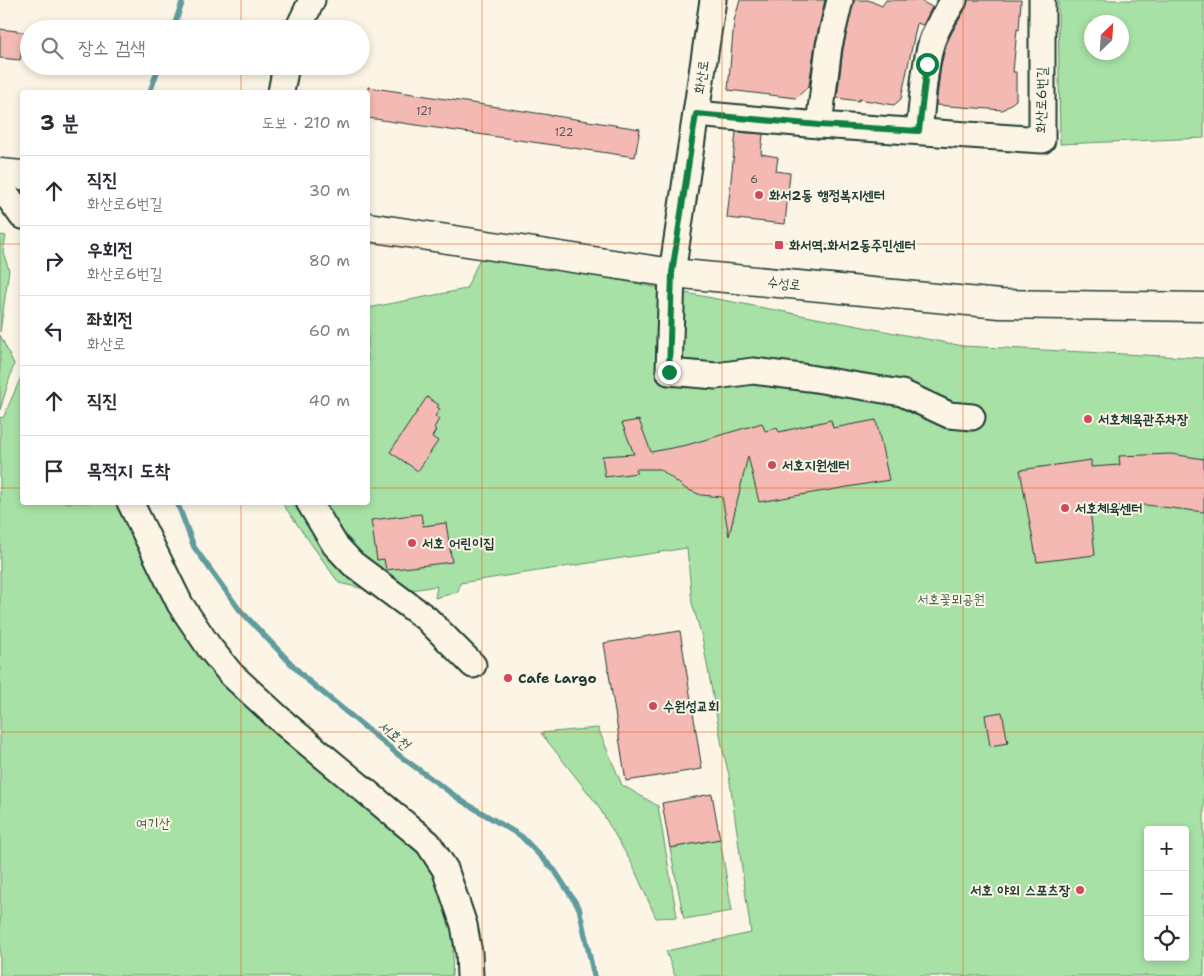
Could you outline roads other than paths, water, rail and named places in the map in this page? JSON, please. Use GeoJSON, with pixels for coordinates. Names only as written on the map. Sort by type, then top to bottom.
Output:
{"type":"FeatureCollection","features":[{"type":"Feature","properties":{"kind":"main road"},"geometry":{"type":"LineString","coordinates":[[0,173],[20,175]]}},
{"type":"Feature","properties":{"kind":"main road","name":"수성로"},"geometry":{"type":"LineString","coordinates":[[370,227],[672,273],[1000,304],[1204,307]]}},
{"type":"Feature","properties":{"kind":"street"},"geometry":{"type":"LineString","coordinates":[[302,20],[312,0]]}},
{"type":"Feature","properties":{"kind":"street","name":"화산로"},"geometry":{"type":"LineString","coordinates":[[713,0],[672,273],[669,372],[716,376],[753,371],[809,378],[902,393],[949,415],[972,417]]}},
{"type":"Feature","properties":{"kind":"street"},"geometry":{"type":"LineString","coordinates":[[819,125],[829,46],[840,0]]}},
{"type":"Feature","properties":{"kind":"street"},"geometry":{"type":"LineString","coordinates":[[919,131],[927,64],[932,42],[939,24],[954,0]]}},
{"type":"Feature","properties":{"kind":"street","name":"화산로6번길"},"geometry":{"type":"LineString","coordinates":[[696,114],[819,125],[1042,140],[1042,0]]}},
{"type":"Feature","properties":{"kind":"street"},"geometry":{"type":"LineString","coordinates":[[281,90],[284,75]]}},
{"type":"Feature","properties":{"kind":"street"},"geometry":{"type":"LineString","coordinates":[[0,192],[9,198],[20,213]]}},
{"type":"Feature","properties":{"kind":"street"},"geometry":{"type":"LineString","coordinates":[[131,505],[180,604],[209,647],[231,674],[285,724],[428,842],[445,869],[464,924],[469,953],[470,976]]}},
{"type":"Feature","properties":{"kind":"street"},"geometry":{"type":"LineString","coordinates":[[311,505],[335,545],[353,564],[427,619],[473,665]]}},
{"type":"Feature","properties":{"kind":"waterway","name":"서호천"},"geometry":{"type":"LineString","coordinates":[[176,20],[183,0]]}},
{"type":"Feature","properties":{"kind":"waterway","name":"서호천"},"geometry":{"type":"LineString","coordinates":[[151,90],[156,75]]}},
{"type":"Feature","properties":{"kind":"waterway","name":"서호천"},"geometry":{"type":"LineString","coordinates":[[178,505],[194,547],[239,609],[305,678],[400,756],[462,801],[521,836],[555,871],[579,908],[594,976]]}},
{"type":"Feature","properties":{"kind":"place","name":"화서2동 행정복지센터"},"geometry":{"type":"Point","coordinates":[759,195]}},
{"type":"Feature","properties":{"kind":"place","name":"화서역.화서2동주민센터"},"geometry":{"type":"Point","coordinates":[779,245]}},
{"type":"Feature","properties":{"kind":"place","name":"서호체육관주차장"},"geometry":{"type":"Point","coordinates":[1088,419]}},
{"type":"Feature","properties":{"kind":"place","name":"서호지원센터"},"geometry":{"type":"Point","coordinates":[772,465]}},
{"type":"Feature","properties":{"kind":"place","name":"서호체육센터"},"geometry":{"type":"Point","coordinates":[1065,508]}},
{"type":"Feature","properties":{"kind":"place","name":"서호 어린이집"},"geometry":{"type":"Point","coordinates":[412,543]}},
{"type":"Feature","properties":{"kind":"place","name":"Cafe Largo"},"geometry":{"type":"Point","coordinates":[508,678]}},
{"type":"Feature","properties":{"kind":"place","name":"수원성교회"},"geometry":{"type":"Point","coordinates":[653,706]}},
{"type":"Feature","properties":{"kind":"place","name":"서호 야외 스포츠장"},"geometry":{"type":"Point","coordinates":[1080,890]}},
{"type":"Feature","properties":{"kind":"park label","name":"서호꽃뫼공원"},"geometry":{"type":"Point","coordinates":[951,599]}},
{"type":"Feature","properties":{"kind":"park label","name":"여기산"},"geometry":{"type":"Point","coordinates":[153,823]}}]}
